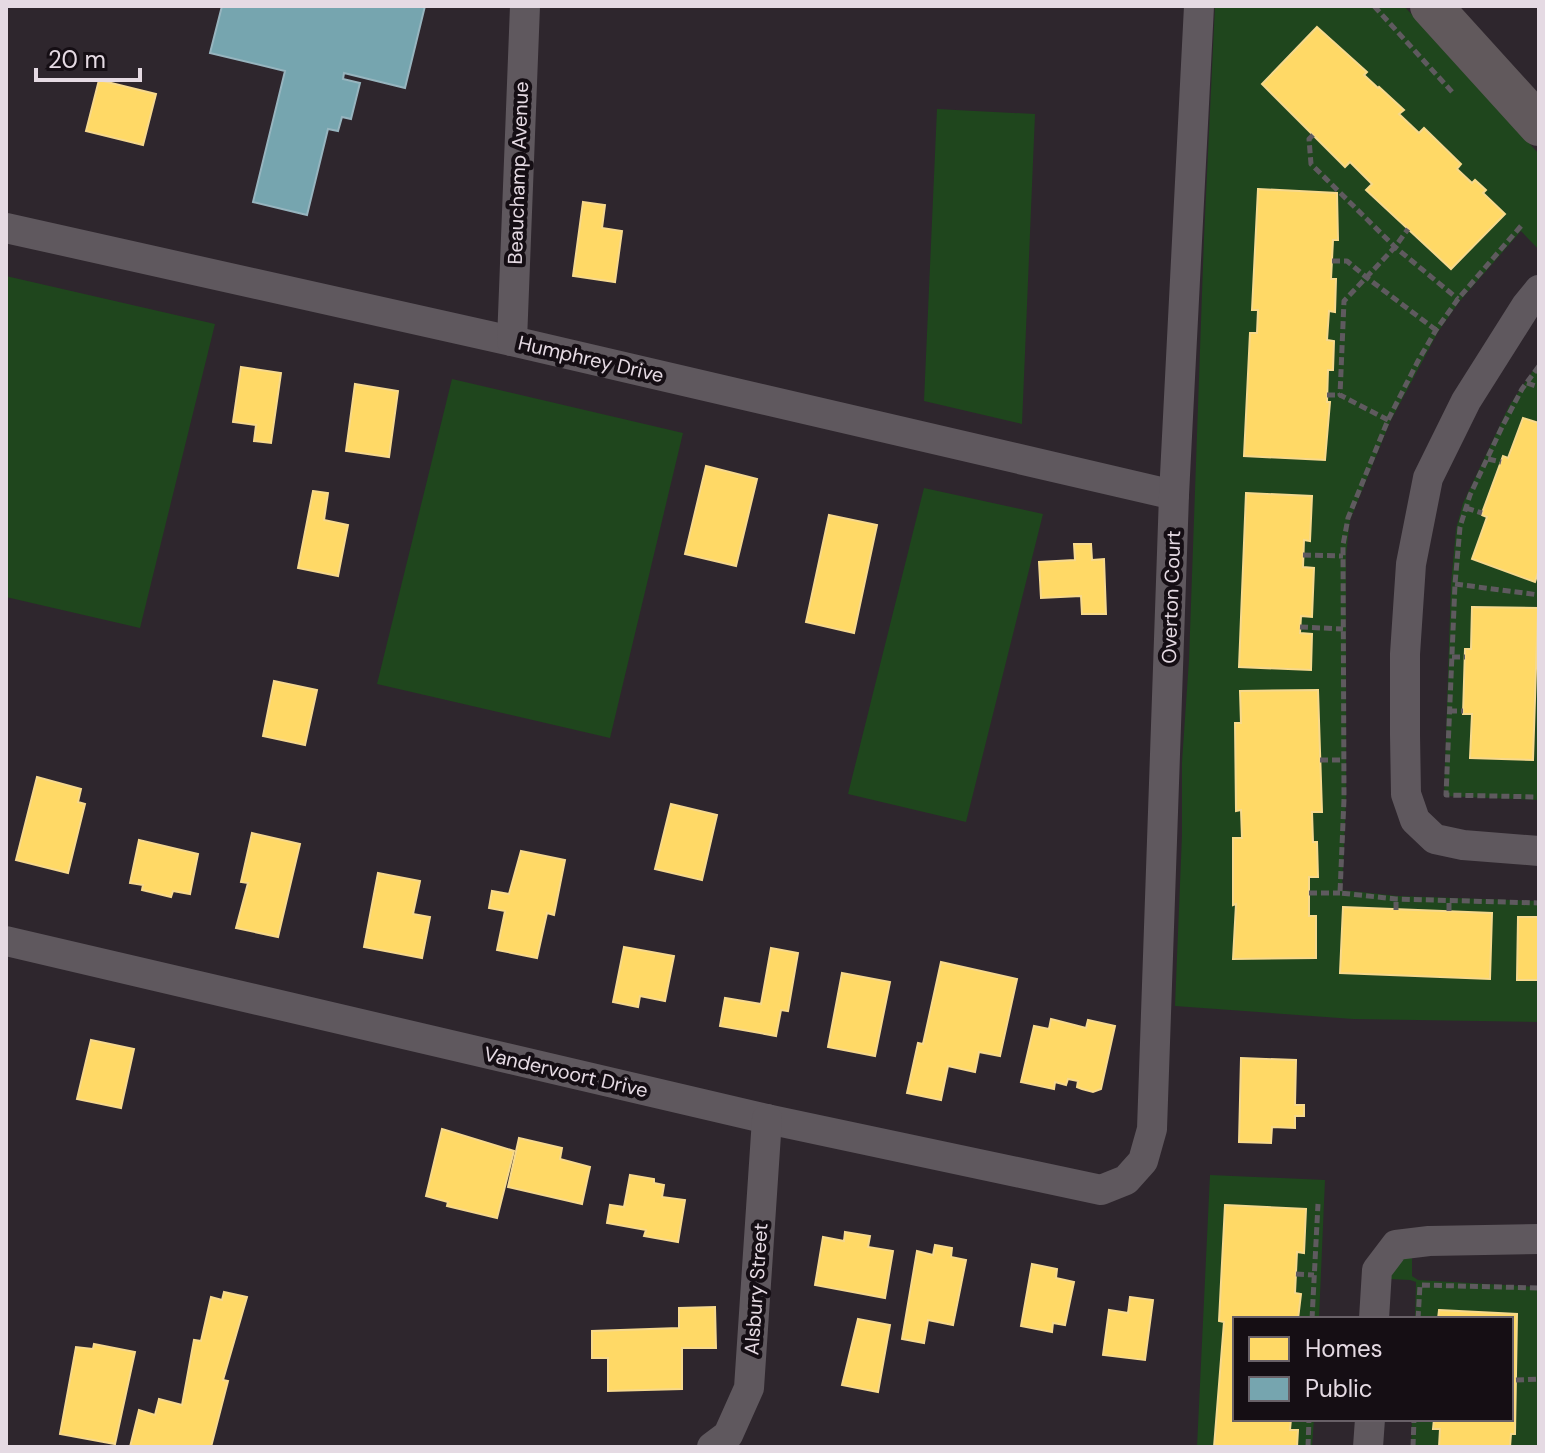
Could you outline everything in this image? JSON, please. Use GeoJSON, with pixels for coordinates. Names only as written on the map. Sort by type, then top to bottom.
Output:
{"type":"FeatureCollection","features":[{"type":"Feature","properties":{"kind":"street","name":"Beauchamp Avenue"},"geometry":{"type":"LineString","coordinates":[[512,341],[525,6]]}},
{"type":"Feature","properties":{"kind":"street","name":"Overton Court"},"geometry":{"type":"LineString","coordinates":[[1126,1180],[1143,1161],[1152,1129],[1174,495],[1199,6]]}},
{"type":"Feature","properties":{"kind":"street"},"geometry":{"type":"LineString","coordinates":[[1431,6],[1539,125]]}},
{"type":"Feature","properties":{"kind":"street","name":"Humphrey Drive"},"geometry":{"type":"LineString","coordinates":[[6,228],[512,341],[1174,495]]}},
{"type":"Feature","properties":{"kind":"street"},"geometry":{"type":"LineString","coordinates":[[1539,290],[1466,401],[1428,478],[1411,564],[1405,654],[1405,735],[1406,794],[1415,820],[1435,839],[1463,845],[1539,851]]}},
{"type":"Feature","properties":{"kind":"street","name":"Vandervoort Drive"},"geometry":{"type":"LineString","coordinates":[[6,941],[767,1119],[1101,1190],[1126,1180]]}},
{"type":"Feature","properties":{"kind":"street","name":"Alsbury Street"},"geometry":{"type":"LineString","coordinates":[[712,1447],[728,1435],[749,1388],[767,1119]]}},
{"type":"Feature","properties":{"kind":"street"},"geometry":{"type":"LineString","coordinates":[[1374,1317],[1377,1270],[1396,1245],[1429,1241],[1539,1239]]}},
{"type":"Feature","properties":{"kind":"street"},"geometry":{"type":"LineString","coordinates":[[1368,1447],[1370,1421]]}},
{"type":"Feature","properties":{"kind":"path"},"geometry":{"type":"LineString","coordinates":[[1313,135],[1309,139],[1311,164],[1395,247],[1458,299]]}},
{"type":"Feature","properties":{"kind":"path"},"geometry":{"type":"LineString","coordinates":[[1340,395],[1344,301],[1408,229]]}},
{"type":"Feature","properties":{"kind":"path"},"geometry":{"type":"LineString","coordinates":[[1332,261],[1347,261],[1436,330]]}},
{"type":"Feature","properties":{"kind":"path"},"geometry":{"type":"LineString","coordinates":[[1539,366],[1513,404],[1460,527],[1446,795],[1539,797]]}},
{"type":"Feature","properties":{"kind":"path"},"geometry":{"type":"LineString","coordinates":[[1527,383],[1539,387]]}},
{"type":"Feature","properties":{"kind":"path"},"geometry":{"type":"LineString","coordinates":[[1327,395],[1340,395],[1388,420]]}},
{"type":"Feature","properties":{"kind":"path"},"geometry":{"type":"LineString","coordinates":[[1488,459],[1501,462]]}},
{"type":"Feature","properties":{"kind":"path"},"geometry":{"type":"LineString","coordinates":[[1466,508],[1482,513]]}},
{"type":"Feature","properties":{"kind":"path"},"geometry":{"type":"LineString","coordinates":[[1303,555],[1343,556]]}},
{"type":"Feature","properties":{"kind":"path"},"geometry":{"type":"LineString","coordinates":[[1455,584],[1539,595]]}},
{"type":"Feature","properties":{"kind":"path"},"geometry":{"type":"LineString","coordinates":[[1300,627],[1343,629]]}},
{"type":"Feature","properties":{"kind":"path"},"geometry":{"type":"LineString","coordinates":[[1452,657],[1465,657]]}},
{"type":"Feature","properties":{"kind":"path"},"geometry":{"type":"LineString","coordinates":[[1449,711],[1463,711]]}},
{"type":"Feature","properties":{"kind":"path"},"geometry":{"type":"LineString","coordinates":[[1320,760],[1343,760]]}},
{"type":"Feature","properties":{"kind":"path"},"geometry":{"type":"LineString","coordinates":[[1309,893],[1340,893]]}},
{"type":"Feature","properties":{"kind":"path"},"geometry":{"type":"LineString","coordinates":[[1396,899],[1396,910]]}},
{"type":"Feature","properties":{"kind":"path"},"geometry":{"type":"LineString","coordinates":[[1449,901],[1449,911]]}},
{"type":"Feature","properties":{"kind":"path"},"geometry":{"type":"LineString","coordinates":[[1312,1317],[1318,1204]]}},
{"type":"Feature","properties":{"kind":"path"},"geometry":{"type":"LineString","coordinates":[[1296,1274],[1314,1275]]}},
{"type":"Feature","properties":{"kind":"path"},"geometry":{"type":"LineString","coordinates":[[1418,1317],[1420,1285],[1539,1288]]}},
{"type":"Feature","properties":{"kind":"path"},"geometry":{"type":"LineString","coordinates":[[1516,1380],[1539,1379]]}},
{"type":"Feature","properties":{"kind":"path"},"geometry":{"type":"LineString","coordinates":[[1308,1447],[1309,1421]]}},
{"type":"Feature","properties":{"kind":"path"},"geometry":{"type":"LineString","coordinates":[[1413,1447],[1414,1421]]}},
{"type":"Feature","properties":{"kind":"green space"},"geometry":{"type":"Polygon","coordinates":[[[1215,6],[1404,6],[1539,154],[1539,250],[1521,231],[1459,302],[1438,332],[1390,422],[1350,520],[1346,555],[1346,798],[1342,890],[1398,896],[1539,901],[1539,1022],[1353,1019],[1175,1006],[1182,762],[1189,660],[1215,6]]]}},
{"type":"Feature","properties":{"kind":"green space"},"geometry":{"type":"Polygon","coordinates":[[[937,109],[1035,114],[1022,424],[924,401],[937,109]]]}},
{"type":"Feature","properties":{"kind":"green space"},"geometry":{"type":"Polygon","coordinates":[[[6,276],[215,324],[140,628],[6,597],[6,276]]]}},
{"type":"Feature","properties":{"kind":"green space"},"geometry":{"type":"Polygon","coordinates":[[[1539,362],[1539,800],[1444,796],[1451,584],[1456,529],[1463,503],[1509,406],[1539,362]]]}},
{"type":"Feature","properties":{"kind":"green space"},"geometry":{"type":"Polygon","coordinates":[[[452,379],[683,433],[610,738],[377,684],[452,379]]]}},
{"type":"Feature","properties":{"kind":"green space"},"geometry":{"type":"Polygon","coordinates":[[[924,488],[1043,514],[966,822],[848,794],[924,488]]]}},
{"type":"Feature","properties":{"kind":"green space"},"geometry":{"type":"Polygon","coordinates":[[[1210,1175],[1325,1180],[1319,1317],[1233,1317],[1233,1421],[1314,1421],[1312,1447],[1197,1447],[1210,1175]]]}},
{"type":"Feature","properties":{"kind":"green space"},"geometry":{"type":"Polygon","coordinates":[[[1412,1252],[1412,1276],[1418,1280],[1539,1287],[1539,1447],[1411,1447],[1412,1421],[1513,1421],[1513,1317],[1415,1317],[1416,1282],[1389,1279],[1395,1262],[1412,1252]]]}},
{"type":"Feature","properties":{"kind":"building: Homes"},"geometry":{"type":"Polygon","coordinates":[[[1317,27],[1404,110],[1399,114],[1419,133],[1424,128],[1461,164],[1457,169],[1472,183],[1475,180],[1486,190],[1483,193],[1505,214],[1451,269],[1366,190],[1372,184],[1350,162],[1345,167],[1262,84],[1317,27]]]}},
{"type":"Feature","properties":{"kind":"building: Homes"},"geometry":{"type":"Polygon","coordinates":[[[99,80],[156,94],[143,145],[86,131],[99,80]]]}},
{"type":"Feature","properties":{"kind":"building: Homes"},"geometry":{"type":"Polygon","coordinates":[[[1258,189],[1337,193],[1338,240],[1333,240],[1331,279],[1336,279],[1335,312],[1329,311],[1327,340],[1334,341],[1333,370],[1328,370],[1327,402],[1330,402],[1325,460],[1244,456],[1250,333],[1257,333],[1258,310],[1252,310],[1258,189]]]}},
{"type":"Feature","properties":{"kind":"building: Homes"},"geometry":{"type":"Polygon","coordinates":[[[583,202],[605,205],[602,228],[622,231],[615,282],[573,276],[583,202]]]}},
{"type":"Feature","properties":{"kind":"building: Homes"},"geometry":{"type":"Polygon","coordinates":[[[241,367],[281,373],[271,443],[254,441],[256,425],[233,422],[241,367]]]}},
{"type":"Feature","properties":{"kind":"building: Homes"},"geometry":{"type":"Polygon","coordinates":[[[355,384],[398,391],[389,457],[346,451],[355,384]]]}},
{"type":"Feature","properties":{"kind":"building: Homes"},"geometry":{"type":"Polygon","coordinates":[[[1523,418],[1539,423],[1539,569],[1535,582],[1472,559],[1487,517],[1482,513],[1503,456],[1508,458],[1523,418]]]}},
{"type":"Feature","properties":{"kind":"building: Homes"},"geometry":{"type":"Polygon","coordinates":[[[706,466],[757,479],[736,566],[685,554],[706,466]]]}},
{"type":"Feature","properties":{"kind":"building: Homes"},"geometry":{"type":"Polygon","coordinates":[[[313,491],[328,493],[324,520],[348,525],[338,576],[298,568],[313,491]]]}},
{"type":"Feature","properties":{"kind":"building: Homes"},"geometry":{"type":"Polygon","coordinates":[[[1246,493],[1312,496],[1310,541],[1304,540],[1303,567],[1314,568],[1312,617],[1301,616],[1300,633],[1312,634],[1311,670],[1239,667],[1246,493]]]}},
{"type":"Feature","properties":{"kind":"building: Homes"},"geometry":{"type":"Polygon","coordinates":[[[829,515],[877,525],[854,633],[806,622],[829,515]]]}},
{"type":"Feature","properties":{"kind":"building: Homes"},"geometry":{"type":"Polygon","coordinates":[[[1074,544],[1091,544],[1092,560],[1104,559],[1106,614],[1082,614],[1081,596],[1041,598],[1039,562],[1075,560],[1074,544]]]}},
{"type":"Feature","properties":{"kind":"building: Homes"},"geometry":{"type":"Polygon","coordinates":[[[1472,607],[1538,608],[1533,760],[1470,758],[1472,714],[1463,714],[1465,649],[1471,649],[1472,607]]]}},
{"type":"Feature","properties":{"kind":"building: Homes"},"geometry":{"type":"Polygon","coordinates":[[[274,681],[317,690],[305,745],[263,736],[274,681]]]}},
{"type":"Feature","properties":{"kind":"building: Homes"},"geometry":{"type":"Polygon","coordinates":[[[1318,690],[1322,812],[1312,812],[1318,877],[1309,877],[1309,916],[1316,916],[1316,958],[1233,959],[1236,904],[1233,905],[1233,838],[1242,838],[1241,810],[1236,811],[1235,723],[1241,723],[1240,691],[1318,690]]]}},
{"type":"Feature","properties":{"kind":"building: Homes"},"geometry":{"type":"Polygon","coordinates":[[[37,777],[81,789],[78,802],[85,804],[68,873],[16,860],[37,777]]]}},
{"type":"Feature","properties":{"kind":"building: Homes"},"geometry":{"type":"Polygon","coordinates":[[[671,804],[717,815],[702,880],[655,869],[671,804]]]}},
{"type":"Feature","properties":{"kind":"building: Homes"},"geometry":{"type":"Polygon","coordinates":[[[252,833],[300,844],[278,937],[236,928],[248,883],[241,882],[252,833]]]}},
{"type":"Feature","properties":{"kind":"building: Homes"},"geometry":{"type":"Polygon","coordinates":[[[139,840],[198,854],[190,894],[173,891],[171,897],[142,890],[143,885],[130,883],[139,840]]]}},
{"type":"Feature","properties":{"kind":"building: Homes"},"geometry":{"type":"Polygon","coordinates":[[[521,851],[565,860],[554,915],[547,913],[537,958],[497,950],[505,911],[489,908],[492,891],[509,894],[521,851]]]}},
{"type":"Feature","properties":{"kind":"building: Homes"},"geometry":{"type":"Polygon","coordinates":[[[378,873],[420,881],[413,914],[430,917],[422,958],[364,947],[378,873]]]}},
{"type":"Feature","properties":{"kind":"building: Homes"},"geometry":{"type":"Polygon","coordinates":[[[1343,907],[1492,913],[1490,979],[1340,973],[1343,907]]]}},
{"type":"Feature","properties":{"kind":"building: Homes"},"geometry":{"type":"Polygon","coordinates":[[[1518,917],[1539,917],[1539,980],[1517,980],[1518,917]]]}},
{"type":"Feature","properties":{"kind":"building: Homes"},"geometry":{"type":"Polygon","coordinates":[[[624,947],[674,956],[665,1001],[640,996],[638,1007],[613,1002],[624,947]]]}},
{"type":"Feature","properties":{"kind":"building: Homes"},"geometry":{"type":"Polygon","coordinates":[[[771,948],[798,953],[788,1011],[781,1010],[776,1036],[720,1026],[725,998],[761,1004],[771,948]]]}},
{"type":"Feature","properties":{"kind":"building: Homes"},"geometry":{"type":"Polygon","coordinates":[[[941,962],[1017,979],[1000,1056],[979,1052],[975,1072],[948,1066],[941,1100],[907,1093],[918,1043],[923,1044],[941,962]]]}},
{"type":"Feature","properties":{"kind":"building: Homes"},"geometry":{"type":"Polygon","coordinates":[[[842,973],[890,982],[875,1056],[828,1047],[842,973]]]}},
{"type":"Feature","properties":{"kind":"building: Homes"},"geometry":{"type":"Polygon","coordinates":[[[1051,1019],[1086,1028],[1088,1020],[1115,1026],[1101,1089],[1093,1092],[1082,1089],[1077,1087],[1078,1081],[1068,1079],[1066,1085],[1055,1082],[1054,1089],[1021,1082],[1034,1026],[1049,1029],[1051,1019]]]}},
{"type":"Feature","properties":{"kind":"building: Homes"},"geometry":{"type":"Polygon","coordinates":[[[91,1040],[134,1049],[121,1108],[77,1099],[91,1040]]]}},
{"type":"Feature","properties":{"kind":"building: Homes"},"geometry":{"type":"Polygon","coordinates":[[[1241,1058],[1296,1060],[1295,1105],[1304,1105],[1304,1116],[1295,1116],[1295,1128],[1272,1127],[1271,1143],[1239,1142],[1241,1058]]]}},
{"type":"Feature","properties":{"kind":"building: Homes"},"geometry":{"type":"Polygon","coordinates":[[[442,1129],[514,1151],[497,1218],[447,1206],[448,1202],[426,1196],[442,1129]]]}},
{"type":"Feature","properties":{"kind":"building: Homes"},"geometry":{"type":"Polygon","coordinates":[[[519,1138],[562,1148],[560,1159],[590,1167],[582,1204],[508,1187],[519,1138]]]}},
{"type":"Feature","properties":{"kind":"building: Homes"},"geometry":{"type":"Polygon","coordinates":[[[630,1175],[654,1179],[654,1183],[664,1185],[662,1197],[685,1200],[678,1242],[644,1236],[646,1230],[607,1223],[610,1205],[624,1207],[630,1175]]]}},
{"type":"Feature","properties":{"kind":"building: Homes"},"geometry":{"type":"Polygon","coordinates":[[[1225,1205],[1306,1209],[1304,1253],[1297,1252],[1295,1293],[1301,1294],[1298,1317],[1233,1317],[1233,1421],[1291,1421],[1290,1430],[1298,1430],[1297,1447],[1214,1447],[1224,1322],[1219,1321],[1225,1205]]]}},
{"type":"Feature","properties":{"kind":"building: Homes"},"geometry":{"type":"Polygon","coordinates":[[[845,1232],[870,1236],[868,1247],[893,1251],[885,1298],[815,1285],[823,1237],[844,1241],[845,1232]]]}},
{"type":"Feature","properties":{"kind":"building: Homes"},"geometry":{"type":"Polygon","coordinates":[[[935,1245],[952,1248],[951,1257],[966,1260],[953,1325],[928,1320],[924,1343],[902,1339],[917,1251],[933,1255],[935,1245]]]}},
{"type":"Feature","properties":{"kind":"building: Homes"},"geometry":{"type":"Polygon","coordinates":[[[1032,1264],[1057,1269],[1056,1278],[1074,1282],[1065,1325],[1053,1323],[1052,1332],[1021,1326],[1032,1264]]]}},
{"type":"Feature","properties":{"kind":"building: Homes"},"geometry":{"type":"Polygon","coordinates":[[[224,1292],[247,1297],[223,1380],[228,1381],[211,1447],[130,1447],[139,1410],[155,1415],[159,1399],[182,1405],[194,1340],[201,1341],[211,1297],[222,1300],[224,1292]]]}},
{"type":"Feature","properties":{"kind":"building: Homes"},"geometry":{"type":"Polygon","coordinates":[[[1130,1297],[1153,1300],[1145,1360],[1103,1355],[1109,1310],[1128,1313],[1130,1297]]]}},
{"type":"Feature","properties":{"kind":"building: Homes"},"geometry":{"type":"Polygon","coordinates":[[[715,1307],[716,1348],[682,1348],[682,1389],[608,1391],[608,1358],[592,1358],[592,1331],[679,1328],[679,1308],[715,1307]]]}},
{"type":"Feature","properties":{"kind":"building: Homes"},"geometry":{"type":"Polygon","coordinates":[[[1439,1310],[1517,1314],[1515,1434],[1511,1434],[1510,1447],[1439,1447],[1440,1429],[1433,1429],[1434,1421],[1513,1421],[1513,1317],[1438,1317],[1439,1310]]]}},
{"type":"Feature","properties":{"kind":"building: Homes"},"geometry":{"type":"Polygon","coordinates":[[[858,1319],[890,1325],[878,1392],[842,1385],[858,1319]]]}},
{"type":"Feature","properties":{"kind":"building: Homes"},"geometry":{"type":"Polygon","coordinates":[[[94,1344],[135,1352],[115,1444],[60,1434],[76,1347],[93,1349],[94,1344]]]}},
{"type":"Feature","properties":{"kind":"building: Public"},"geometry":{"type":"Polygon","coordinates":[[[222,6],[425,6],[405,88],[344,73],[343,79],[360,83],[351,119],[342,117],[338,131],[328,129],[307,215],[253,202],[285,71],[210,53],[222,6]]]}}]}
